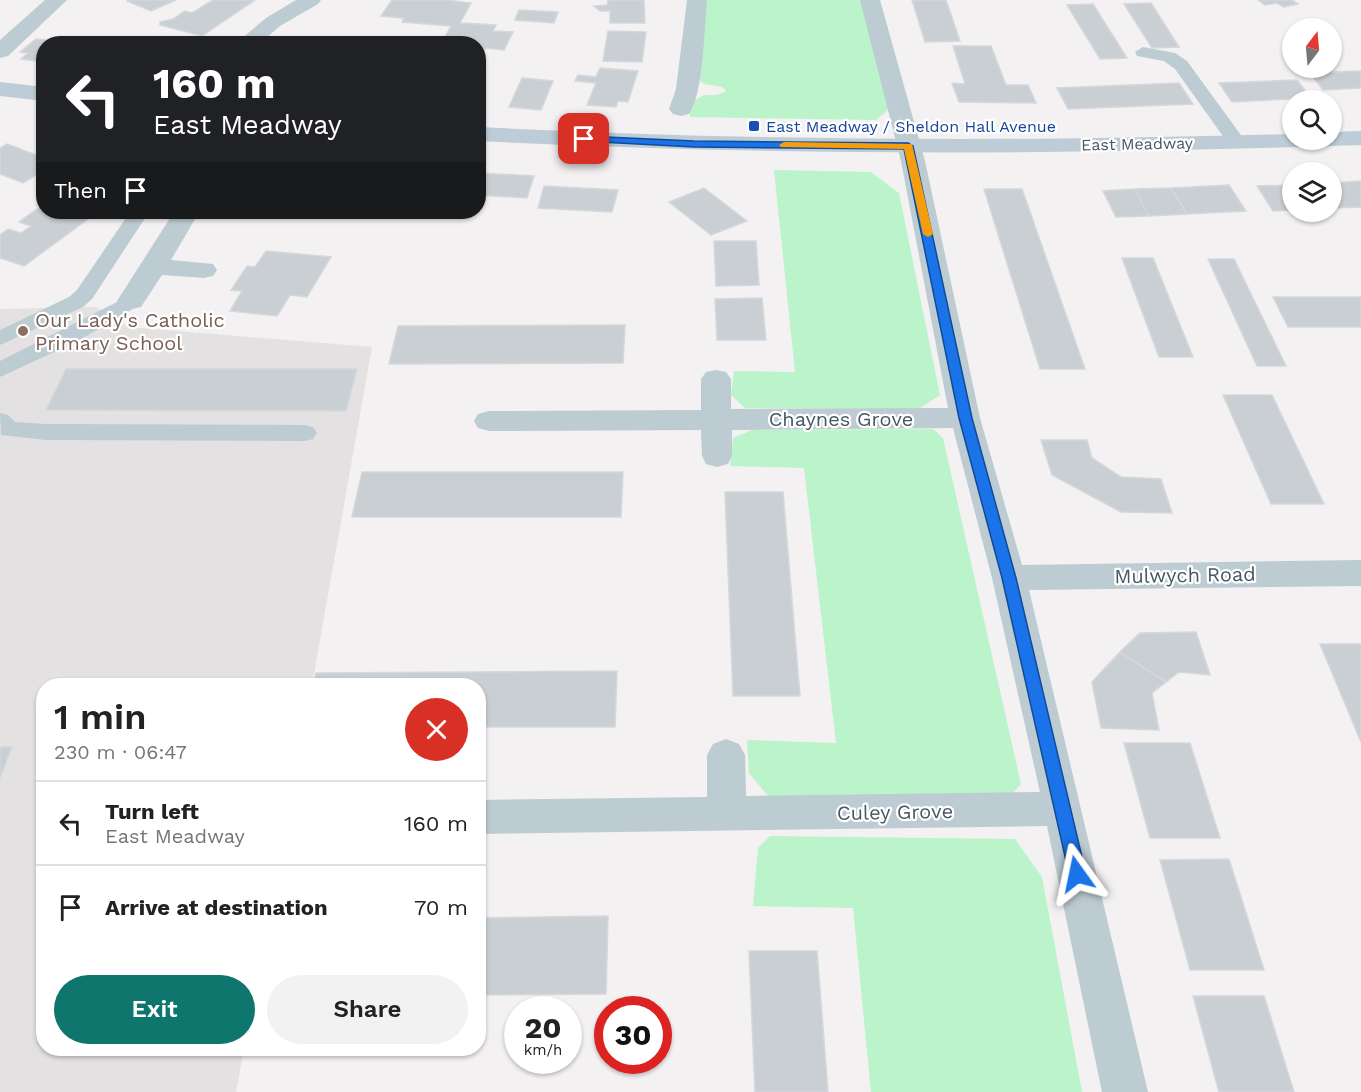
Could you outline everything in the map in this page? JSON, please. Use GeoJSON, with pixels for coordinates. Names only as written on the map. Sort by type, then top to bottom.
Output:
{"type":"FeatureCollection","features":[{"type":"Feature","properties":{"kind":"street"},"geometry":{"type":"LineString","coordinates":[[0,51],[57,0]]}},
{"type":"Feature","properties":{"kind":"street"},"geometry":{"type":"LineString","coordinates":[[255,36],[273,22],[311,0]]}},
{"type":"Feature","properties":{"kind":"street"},"geometry":{"type":"LineString","coordinates":[[681,109],[687,89],[697,0]]}},
{"type":"Feature","properties":{"kind":"street"},"geometry":{"type":"LineString","coordinates":[[870,0],[908,146],[965,418],[1009,578],[1063,809],[1125,1092]]}},
{"type":"Feature","properties":{"kind":"street"},"geometry":{"type":"LineString","coordinates":[[0,89],[36,93]]}},
{"type":"Feature","properties":{"kind":"street","name":"East Meadway"},"geometry":{"type":"LineString","coordinates":[[486,134],[694,144],[908,146],[1282,141]]}},
{"type":"Feature","properties":{"kind":"street"},"geometry":{"type":"LineString","coordinates":[[1342,139],[1361,138]]}},
{"type":"Feature","properties":{"kind":"street"},"geometry":{"type":"LineString","coordinates":[[131,301],[182,219]]}},
{"type":"Feature","properties":{"kind":"street"},"geometry":{"type":"LineString","coordinates":[[154,267],[204,270]]}},
{"type":"Feature","properties":{"kind":"street"},"geometry":{"type":"LineString","coordinates":[[716,379],[717,456]]}},
{"type":"Feature","properties":{"kind":"street","name":"Chaynes Grove"},"geometry":{"type":"LineString","coordinates":[[489,421],[965,418]]}},
{"type":"Feature","properties":{"kind":"street","name":"Mulwych Road"},"geometry":{"type":"LineString","coordinates":[[1009,578],[1361,573]]}},
{"type":"Feature","properties":{"kind":"street"},"geometry":{"type":"LineString","coordinates":[[726,755],[728,815]]}},
{"type":"Feature","properties":{"kind":"street","name":"Culey Grove"},"geometry":{"type":"LineString","coordinates":[[486,817],[1063,809]]}},
{"type":"Feature","properties":{"kind":"lane"},"geometry":{"type":"LineString","coordinates":[[1143,52],[1169,57],[1181,65],[1237,142]]}},
{"type":"Feature","properties":{"kind":"lane"},"geometry":{"type":"LineString","coordinates":[[0,338],[66,307],[85,294],[134,219]]}},
{"type":"Feature","properties":{"kind":"lane"},"geometry":{"type":"LineString","coordinates":[[0,370],[68,337],[131,301]]}},
{"type":"Feature","properties":{"kind":"lane"},"geometry":{"type":"LineString","coordinates":[[0,421],[9,429],[46,432],[305,433]]}},
{"type":"Feature","properties":{"kind":"shaded area"},"geometry":{"type":"Polygon","coordinates":[[[96,307],[128,327],[372,347],[313,678],[36,678],[36,1056],[243,1056],[236,1092],[0,1092],[0,309],[96,307]]]}},
{"type":"Feature","properties":{"kind":"green space"},"geometry":{"type":"Polygon","coordinates":[[[706,0],[861,0],[889,109],[876,120],[690,117],[689,104],[704,95],[717,95],[725,92],[725,89],[703,83],[698,78],[706,0]]]}},
{"type":"Feature","properties":{"kind":"green space"},"geometry":{"type":"Polygon","coordinates":[[[774,170],[871,172],[899,193],[940,395],[919,409],[745,408],[731,395],[734,371],[795,372],[774,170]]]}},
{"type":"Feature","properties":{"kind":"green space"},"geometry":{"type":"Polygon","coordinates":[[[933,429],[943,438],[1021,784],[1009,797],[772,801],[749,773],[747,740],[836,743],[804,468],[730,466],[733,438],[752,430],[933,429]]]}},
{"type":"Feature","properties":{"kind":"green space"},"geometry":{"type":"Polygon","coordinates":[[[770,836],[1015,839],[1042,877],[1082,1092],[871,1092],[853,908],[753,906],[758,848],[770,836]]]}},
{"type":"Feature","properties":{"kind":"building"},"geometry":{"type":"Polygon","coordinates":[[[128,0],[176,0],[151,11],[128,0]]]}},
{"type":"Feature","properties":{"kind":"building"},"geometry":{"type":"Polygon","coordinates":[[[213,0],[255,0],[202,36],[160,25],[160,22],[173,19],[185,11],[192,13],[213,0]]]}},
{"type":"Feature","properties":{"kind":"building"},"geometry":{"type":"Polygon","coordinates":[[[392,0],[447,0],[471,3],[460,23],[496,25],[493,31],[513,32],[504,50],[486,48],[486,36],[445,36],[451,26],[402,22],[404,18],[381,16],[392,0]]]}},
{"type":"Feature","properties":{"kind":"building"},"geometry":{"type":"Polygon","coordinates":[[[608,0],[644,0],[645,23],[610,23],[610,11],[600,11],[594,6],[607,5],[608,0]]]}},
{"type":"Feature","properties":{"kind":"building"},"geometry":{"type":"Polygon","coordinates":[[[912,0],[946,0],[960,41],[925,42],[912,0]]]}},
{"type":"Feature","properties":{"kind":"building"},"geometry":{"type":"Polygon","coordinates":[[[1258,0],[1292,0],[1298,4],[1284,7],[1277,3],[1265,5],[1258,0]]]}},
{"type":"Feature","properties":{"kind":"building"},"geometry":{"type":"Polygon","coordinates":[[[1151,3],[1179,47],[1152,48],[1124,4],[1151,3]]]}},
{"type":"Feature","properties":{"kind":"building"},"geometry":{"type":"Polygon","coordinates":[[[1093,4],[1127,58],[1100,59],[1067,5],[1093,4]]]}},
{"type":"Feature","properties":{"kind":"building"},"geometry":{"type":"Polygon","coordinates":[[[519,10],[558,12],[554,23],[515,20],[519,10]]]}},
{"type":"Feature","properties":{"kind":"building"},"geometry":{"type":"Polygon","coordinates":[[[608,31],[646,32],[642,62],[603,61],[608,31]]]}},
{"type":"Feature","properties":{"kind":"building"},"geometry":{"type":"Polygon","coordinates":[[[36,39],[36,61],[21,59],[28,53],[20,52],[36,39]]]}},
{"type":"Feature","properties":{"kind":"building"},"geometry":{"type":"Polygon","coordinates":[[[953,46],[991,46],[1006,85],[1028,85],[1036,103],[959,102],[952,83],[965,84],[953,46]]]}},
{"type":"Feature","properties":{"kind":"building"},"geometry":{"type":"Polygon","coordinates":[[[600,68],[638,71],[628,102],[618,101],[616,107],[587,105],[596,83],[575,81],[578,75],[596,77],[600,68]]]}},
{"type":"Feature","properties":{"kind":"building"},"geometry":{"type":"Polygon","coordinates":[[[1361,71],[1361,88],[1323,90],[1314,78],[1342,78],[1342,72],[1361,71]]]}},
{"type":"Feature","properties":{"kind":"building"},"geometry":{"type":"Polygon","coordinates":[[[522,78],[553,81],[541,110],[509,107],[522,78]]]}},
{"type":"Feature","properties":{"kind":"building"},"geometry":{"type":"Polygon","coordinates":[[[1297,80],[1305,90],[1282,90],[1282,99],[1232,102],[1219,83],[1297,80]]]}},
{"type":"Feature","properties":{"kind":"building"},"geometry":{"type":"Polygon","coordinates":[[[1179,83],[1193,104],[1068,109],[1057,88],[1179,83]]]}},
{"type":"Feature","properties":{"kind":"building"},"geometry":{"type":"Polygon","coordinates":[[[7,144],[36,155],[36,175],[23,183],[0,174],[0,148],[7,144]]]}},
{"type":"Feature","properties":{"kind":"building"},"geometry":{"type":"Polygon","coordinates":[[[486,173],[534,176],[527,198],[486,195],[486,173]]]}},
{"type":"Feature","properties":{"kind":"building"},"geometry":{"type":"Polygon","coordinates":[[[1361,181],[1361,207],[1342,208],[1342,182],[1361,181]]]}},
{"type":"Feature","properties":{"kind":"building"},"geometry":{"type":"Polygon","coordinates":[[[1229,185],[1246,211],[1187,214],[1171,188],[1229,185]]]}},
{"type":"Feature","properties":{"kind":"building"},"geometry":{"type":"Polygon","coordinates":[[[1282,185],[1282,211],[1273,211],[1257,186],[1282,185]]]}},
{"type":"Feature","properties":{"kind":"building"},"geometry":{"type":"Polygon","coordinates":[[[544,186],[618,190],[612,212],[538,208],[544,186]]]}},
{"type":"Feature","properties":{"kind":"building"},"geometry":{"type":"Polygon","coordinates":[[[704,188],[747,221],[711,235],[669,202],[704,188]]]}},
{"type":"Feature","properties":{"kind":"building"},"geometry":{"type":"Polygon","coordinates":[[[1171,188],[1187,214],[1149,216],[1135,189],[1171,188]]]}},
{"type":"Feature","properties":{"kind":"building"},"geometry":{"type":"Polygon","coordinates":[[[984,189],[1022,189],[1085,369],[1040,369],[984,189]]]}},
{"type":"Feature","properties":{"kind":"building"},"geometry":{"type":"Polygon","coordinates":[[[1135,189],[1149,216],[1116,217],[1103,191],[1135,189]]]}},
{"type":"Feature","properties":{"kind":"building"},"geometry":{"type":"Polygon","coordinates":[[[36,210],[36,219],[88,219],[24,266],[0,258],[0,235],[8,229],[21,233],[31,226],[19,222],[36,210]]]}},
{"type":"Feature","properties":{"kind":"building"},"geometry":{"type":"Polygon","coordinates":[[[714,241],[756,241],[759,285],[716,286],[714,241]]]}},
{"type":"Feature","properties":{"kind":"building"},"geometry":{"type":"Polygon","coordinates":[[[266,251],[331,257],[307,297],[290,295],[277,316],[230,311],[242,291],[231,290],[247,266],[255,267],[266,251]]]}},
{"type":"Feature","properties":{"kind":"building"},"geometry":{"type":"Polygon","coordinates":[[[1122,258],[1153,258],[1193,357],[1159,357],[1122,258]]]}},
{"type":"Feature","properties":{"kind":"building"},"geometry":{"type":"Polygon","coordinates":[[[1208,259],[1234,259],[1286,366],[1257,366],[1208,259]]]}},
{"type":"Feature","properties":{"kind":"building"},"geometry":{"type":"Polygon","coordinates":[[[1273,297],[1361,297],[1361,327],[1288,327],[1273,297]]]}},
{"type":"Feature","properties":{"kind":"building"},"geometry":{"type":"Polygon","coordinates":[[[762,298],[766,340],[717,340],[715,299],[762,298]]]}},
{"type":"Feature","properties":{"kind":"building"},"geometry":{"type":"Polygon","coordinates":[[[625,325],[623,363],[389,364],[398,326],[625,325]]]}},
{"type":"Feature","properties":{"kind":"building"},"geometry":{"type":"Polygon","coordinates":[[[66,369],[357,369],[346,411],[46,410],[66,369]]]}},
{"type":"Feature","properties":{"kind":"building"},"geometry":{"type":"Polygon","coordinates":[[[1223,395],[1272,395],[1324,504],[1271,504],[1223,395]]]}},
{"type":"Feature","properties":{"kind":"building"},"geometry":{"type":"Polygon","coordinates":[[[1041,440],[1087,440],[1092,458],[1121,477],[1161,479],[1172,513],[1121,512],[1052,475],[1041,440]]]}},
{"type":"Feature","properties":{"kind":"building"},"geometry":{"type":"Polygon","coordinates":[[[362,472],[623,472],[621,517],[352,517],[362,472]]]}},
{"type":"Feature","properties":{"kind":"building"},"geometry":{"type":"Polygon","coordinates":[[[725,492],[783,492],[800,696],[733,696],[725,492]]]}},
{"type":"Feature","properties":{"kind":"building"},"geometry":{"type":"Polygon","coordinates":[[[1196,632],[1210,675],[1179,672],[1166,682],[1120,652],[1140,633],[1196,632]]]}},
{"type":"Feature","properties":{"kind":"building"},"geometry":{"type":"Polygon","coordinates":[[[1320,644],[1361,644],[1361,742],[1320,644]]]}},
{"type":"Feature","properties":{"kind":"building"},"geometry":{"type":"Polygon","coordinates":[[[1120,652],[1166,682],[1152,693],[1159,730],[1101,728],[1092,682],[1120,652]]]}},
{"type":"Feature","properties":{"kind":"building"},"geometry":{"type":"Polygon","coordinates":[[[617,671],[615,727],[486,727],[486,678],[315,678],[316,673],[617,671]]]}},
{"type":"Feature","properties":{"kind":"building"},"geometry":{"type":"Polygon","coordinates":[[[1124,743],[1190,743],[1220,838],[1150,838],[1124,743]]]}},
{"type":"Feature","properties":{"kind":"building"},"geometry":{"type":"Polygon","coordinates":[[[0,747],[12,747],[0,778],[0,747]]]}},
{"type":"Feature","properties":{"kind":"building"},"geometry":{"type":"Polygon","coordinates":[[[1229,859],[1264,970],[1190,970],[1160,860],[1229,859]]]}},
{"type":"Feature","properties":{"kind":"building"},"geometry":{"type":"Polygon","coordinates":[[[608,916],[606,994],[486,995],[486,918],[608,916]]]}},
{"type":"Feature","properties":{"kind":"building"},"geometry":{"type":"Polygon","coordinates":[[[749,951],[817,951],[828,1092],[755,1092],[749,951]]]}},
{"type":"Feature","properties":{"kind":"building"},"geometry":{"type":"Polygon","coordinates":[[[1193,996],[1264,996],[1294,1092],[1219,1092],[1193,996]]]}},
{"type":"Feature","properties":{"kind":"slow traffic"},"geometry":{"type":"LineString","coordinates":[[784,145],[908,146],[928,234]]}},
{"type":"Feature","properties":{"kind":"place","name":"East Meadway / Sheldon Hall Avenue"},"geometry":{"type":"Point","coordinates":[754,126]}},
{"type":"Feature","properties":{"kind":"place","name":"Our Lady's Catholic Primary School"},"geometry":{"type":"Point","coordinates":[23,331]}},
{"type":"Feature","properties":{"kind":"route"},"geometry":{"type":"LineString","coordinates":[[584,139],[694,144],[908,146],[913,161],[965,418],[1009,578],[1077,874]]}}]}
